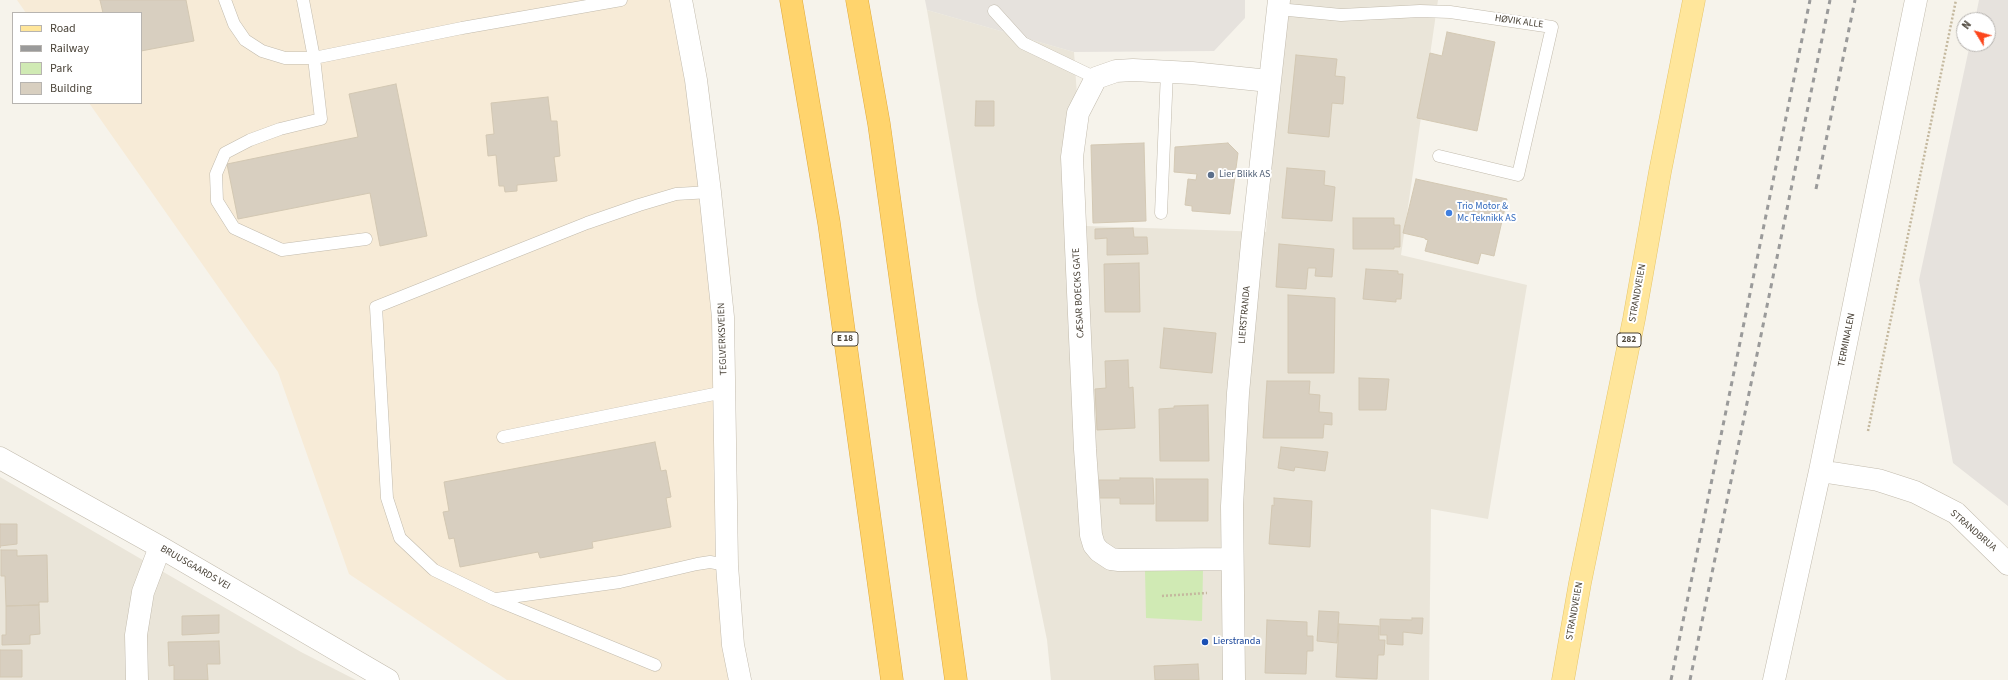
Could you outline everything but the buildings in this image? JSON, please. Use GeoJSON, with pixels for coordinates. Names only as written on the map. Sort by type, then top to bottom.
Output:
{"type":"FeatureCollection","features":[{"type":"Feature","properties":{"kind":"highway","name":"E 18"},"geometry":{"type":"LineString","coordinates":[[791,0],[829,223],[892,680]]}},
{"type":"Feature","properties":{"kind":"highway"},"geometry":{"type":"LineString","coordinates":[[857,0],[882,148],[956,680]]}},
{"type":"Feature","properties":{"kind":"main road","name":"STRANDVEIEN"},"geometry":{"type":"LineString","coordinates":[[1563,680],[1580,583],[1634,319],[1660,172],[1694,0]]}},
{"type":"Feature","properties":{"kind":"street","name":"TEGLVERKSVEIEN"},"geometry":{"type":"LineString","coordinates":[[681,0],[696,80],[710,192],[723,317],[727,565],[733,645],[740,680]]}},
{"type":"Feature","properties":{"kind":"street","name":"TERMINALEN"},"geometry":{"type":"LineString","coordinates":[[1774,680],[1820,471],[1916,0]]}},
{"type":"Feature","properties":{"kind":"street","name":"LIERSTRANDA"},"geometry":{"type":"LineString","coordinates":[[1234,680],[1231,559],[1232,506],[1238,394],[1252,243],[1278,4]]}},
{"type":"Feature","properties":{"kind":"street"},"geometry":{"type":"LineString","coordinates":[[1096,78],[1116,71],[1167,72],[1269,81]]}},
{"type":"Feature","properties":{"kind":"street","name":"CÆSAR BOECKS GATE"},"geometry":{"type":"LineString","coordinates":[[1096,78],[1078,113],[1072,157],[1085,449],[1091,536],[1094,545],[1099,551],[1112,559],[1231,559]]}},
{"type":"Feature","properties":{"kind":"street","name":"BRUUSGAARDS VEI"},"geometry":{"type":"LineString","coordinates":[[0,458],[160,547],[388,680]]}},
{"type":"Feature","properties":{"kind":"street","name":"STRANDBRUA"},"geometry":{"type":"LineString","coordinates":[[1820,471],[1878,480],[1915,492],[1956,513],[2008,564]]}},
{"type":"Feature","properties":{"kind":"street"},"geometry":{"type":"LineString","coordinates":[[137,680],[136,635],[143,592],[160,547]]}},
{"type":"Feature","properties":{"kind":"lane"},"geometry":{"type":"LineString","coordinates":[[225,0],[234,24],[245,40],[262,51],[285,58],[314,58],[462,28],[621,0]]}},
{"type":"Feature","properties":{"kind":"lane"},"geometry":{"type":"LineString","coordinates":[[302,0],[314,58],[321,119],[272,132],[250,140],[226,153],[216,174],[217,201],[234,228],[282,250],[366,239]]}},
{"type":"Feature","properties":{"kind":"lane","name":"HØVIK ALLE"},"geometry":{"type":"LineString","coordinates":[[1278,4],[1341,15],[1420,10],[1450,12],[1552,27],[1518,175],[1439,156]]}},
{"type":"Feature","properties":{"kind":"lane"},"geometry":{"type":"LineString","coordinates":[[994,11],[1023,43],[1096,78]]}},
{"type":"Feature","properties":{"kind":"lane"},"geometry":{"type":"LineString","coordinates":[[1161,212],[1167,72]]}},
{"type":"Feature","properties":{"kind":"lane"},"geometry":{"type":"LineString","coordinates":[[655,665],[494,599],[434,570],[400,538],[387,498],[376,307],[602,218],[676,194],[710,192]]}},
{"type":"Feature","properties":{"kind":"lane"},"geometry":{"type":"LineString","coordinates":[[503,437],[724,392]]}},
{"type":"Feature","properties":{"kind":"lane"},"geometry":{"type":"LineString","coordinates":[[494,599],[565,591],[620,582],[710,562],[727,565]]}},
{"type":"Feature","properties":{"kind":"path"},"geometry":{"type":"LineString","coordinates":[[1868,431],[1956,0]]}},
{"type":"Feature","properties":{"kind":"path"},"geometry":{"type":"LineString","coordinates":[[1162,596],[1210,593]]}},
{"type":"Feature","properties":{"kind":"shaded area"},"geometry":{"type":"Polygon","coordinates":[[[17,0],[691,0],[730,265],[740,680],[507,680],[349,574],[278,372],[90,104],[142,104],[142,12],[25,12],[17,0]]]}},
{"type":"Feature","properties":{"kind":"shaded area"},"geometry":{"type":"Polygon","coordinates":[[[925,0],[1245,0],[1245,18],[1214,51],[1074,52],[927,10],[925,0]]]}},
{"type":"Feature","properties":{"kind":"shaded area"},"geometry":{"type":"Polygon","coordinates":[[[1286,0],[1438,0],[1401,255],[1527,285],[1488,519],[1431,509],[1429,680],[1051,680],[1047,640],[977,300],[927,10],[1074,52],[1086,226],[1266,232],[1286,0]]]}},
{"type":"Feature","properties":{"kind":"shaded area"},"geometry":{"type":"Polygon","coordinates":[[[1979,0],[2008,0],[2008,506],[1953,463],[1919,280],[1968,52],[1996,52],[1996,12],[1977,12],[1979,0]]]}},
{"type":"Feature","properties":{"kind":"shaded area"},"geometry":{"type":"Polygon","coordinates":[[[0,477],[301,652],[356,680],[0,680],[0,477]]]}},
{"type":"Feature","properties":{"kind":"green space"},"geometry":{"type":"Polygon","coordinates":[[[1203,569],[1202,621],[1146,618],[1145,570],[1203,569]]]}},
{"type":"Feature","properties":{"kind":"railway"},"geometry":{"type":"LineString","coordinates":[[1671,680],[1810,0]]}},
{"type":"Feature","properties":{"kind":"railway"},"geometry":{"type":"LineString","coordinates":[[1690,680],[1830,0]]}},
{"type":"Feature","properties":{"kind":"railway"},"geometry":{"type":"LineString","coordinates":[[1816,189],[1855,0]]}},
{"type":"Feature","properties":{"kind":"place","name":"Lier Blikk AS"},"geometry":{"type":"Point","coordinates":[1211,175]}},
{"type":"Feature","properties":{"kind":"place","name":"Trio Motor & Mc Teknikk AS"},"geometry":{"type":"Point","coordinates":[1449,213]}},
{"type":"Feature","properties":{"kind":"place","name":"Lierstranda"},"geometry":{"type":"Point","coordinates":[1205,642]}}]}
